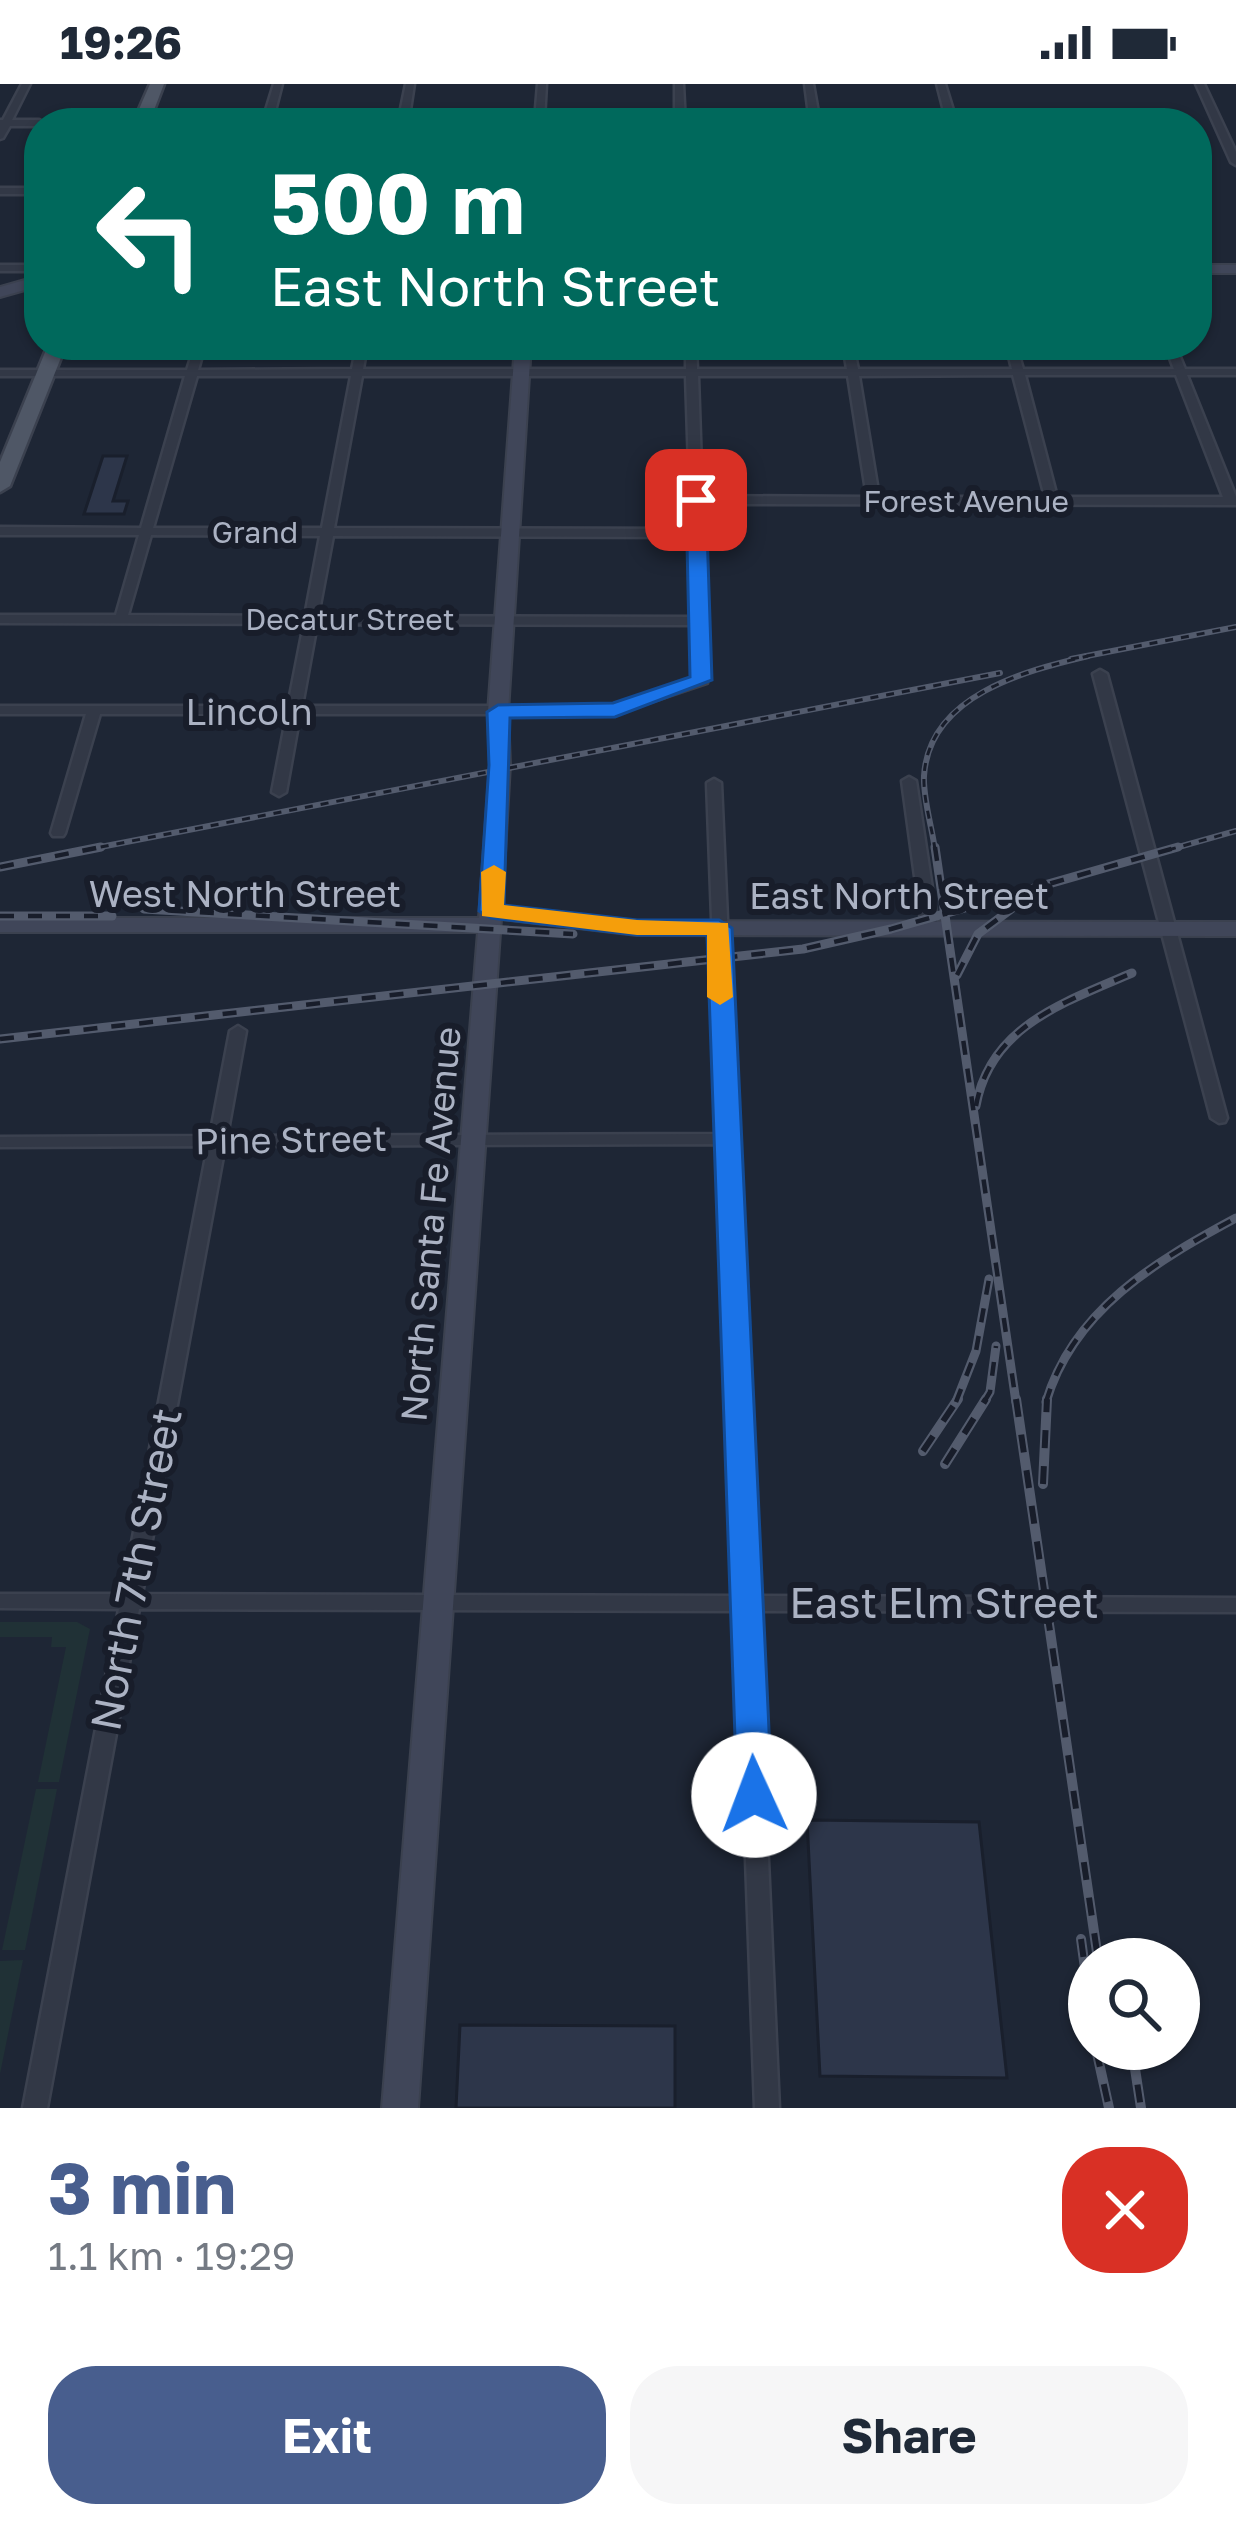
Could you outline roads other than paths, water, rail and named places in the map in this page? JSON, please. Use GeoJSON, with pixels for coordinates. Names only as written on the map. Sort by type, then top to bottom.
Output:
{"type":"FeatureCollection","features":[{"type":"Feature","properties":{"kind":"main road"},"geometry":{"type":"LineString","coordinates":[[0,486],[51,360]]}},
{"type":"Feature","properties":{"kind":"main road","name":"North Santa Fe Avenue"},"geometry":{"type":"LineString","coordinates":[[400,2108],[490,918],[521,360]]}},
{"type":"Feature","properties":{"kind":"main road","name":"East North Street"},"geometry":{"type":"LineString","coordinates":[[490,918],[637,928],[1236,929]]}},
{"type":"Feature","properties":{"kind":"main road","name":"West North Street"},"geometry":{"type":"LineString","coordinates":[[0,925],[490,918]]}},
{"type":"Feature","properties":{"kind":"street"},"geometry":{"type":"LineString","coordinates":[[0,136],[26,84]]}},
{"type":"Feature","properties":{"kind":"street"},"geometry":{"type":"LineString","coordinates":[[1212,110],[1236,162]]}},
{"type":"Feature","properties":{"kind":"street"},"geometry":{"type":"LineString","coordinates":[[121,619],[195,360]]}},
{"type":"Feature","properties":{"kind":"street"},"geometry":{"type":"LineString","coordinates":[[279,792],[359,360]]}},
{"type":"Feature","properties":{"kind":"street"},"geometry":{"type":"LineString","coordinates":[[691,360],[700,620]]}},
{"type":"Feature","properties":{"kind":"street"},"geometry":{"type":"LineString","coordinates":[[850,360],[874,500]]}},
{"type":"Feature","properties":{"kind":"street"},"geometry":{"type":"LineString","coordinates":[[1015,360],[1052,501]]}},
{"type":"Feature","properties":{"kind":"street"},"geometry":{"type":"LineString","coordinates":[[1176,360],[1233,501]]}},
{"type":"Feature","properties":{"kind":"street"},"geometry":{"type":"LineString","coordinates":[[0,373],[1236,372]]}},
{"type":"Feature","properties":{"kind":"street","name":"Forest Avenue"},"geometry":{"type":"LineString","coordinates":[[696,500],[1233,501]]}},
{"type":"Feature","properties":{"kind":"street","name":"Grand"},"geometry":{"type":"LineString","coordinates":[[0,531],[697,533]]}},
{"type":"Feature","properties":{"kind":"street","name":"Decatur Street"},"geometry":{"type":"LineString","coordinates":[[0,619],[700,620]]}},
{"type":"Feature","properties":{"kind":"street","name":"Lincoln"},"geometry":{"type":"LineString","coordinates":[[0,710],[615,710],[701,680],[700,620]]}},
{"type":"Feature","properties":{"kind":"street"},"geometry":{"type":"LineString","coordinates":[[1100,674],[1220,1118]]}},
{"type":"Feature","properties":{"kind":"street"},"geometry":{"type":"LineString","coordinates":[[58,833],[94,711]]}},
{"type":"Feature","properties":{"kind":"street"},"geometry":{"type":"LineString","coordinates":[[909,781],[930,928]]}},
{"type":"Feature","properties":{"kind":"street"},"geometry":{"type":"LineString","coordinates":[[714,783],[767,2108]]}},
{"type":"Feature","properties":{"kind":"street","name":"North 7th Street"},"geometry":{"type":"LineString","coordinates":[[35,2108],[238,1031]]}},
{"type":"Feature","properties":{"kind":"street","name":"Pine Street"},"geometry":{"type":"LineString","coordinates":[[0,1142],[726,1138]]}},
{"type":"Feature","properties":{"kind":"street","name":"East Elm Street"},"geometry":{"type":"LineString","coordinates":[[0,1601],[1236,1605]]}},
{"type":"Feature","properties":{"kind":"railway"},"geometry":{"type":"LineString","coordinates":[[1071,659],[1236,627]]}},
{"type":"Feature","properties":{"kind":"railway"},"geometry":{"type":"LineString","coordinates":[[935,850],[924,776],[930,748],[943,725],[984,691],[1088,656]]}},
{"type":"Feature","properties":{"kind":"railway"},"geometry":{"type":"LineString","coordinates":[[85,850],[1000,673]]}},
{"type":"Feature","properties":{"kind":"railway"},"geometry":{"type":"LineString","coordinates":[[1168,850],[1236,831]]}},
{"type":"Feature","properties":{"kind":"railway"},"geometry":{"type":"LineString","coordinates":[[0,867],[101,847]]}},
{"type":"Feature","properties":{"kind":"railway"},"geometry":{"type":"LineString","coordinates":[[935,847],[945,914]]}},
{"type":"Feature","properties":{"kind":"railway"},"geometry":{"type":"LineString","coordinates":[[945,914],[1178,847]]}},
{"type":"Feature","properties":{"kind":"railway"},"geometry":{"type":"LineString","coordinates":[[957,975],[978,934],[1022,901]]}},
{"type":"Feature","properties":{"kind":"railway"},"geometry":{"type":"LineString","coordinates":[[144,909],[573,934]]}},
{"type":"Feature","properties":{"kind":"railway"},"geometry":{"type":"LineString","coordinates":[[0,1039],[803,949],[945,914]]}},
{"type":"Feature","properties":{"kind":"railway"},"geometry":{"type":"LineString","coordinates":[[945,914],[1016,1402]]}},
{"type":"Feature","properties":{"kind":"railway"},"geometry":{"type":"LineString","coordinates":[[0,916],[112,916]]}},
{"type":"Feature","properties":{"kind":"railway"},"geometry":{"type":"LineString","coordinates":[[976,1106],[984,1079],[1014,1036],[1057,1007],[1132,973]]}},
{"type":"Feature","properties":{"kind":"railway"},"geometry":{"type":"LineString","coordinates":[[1047,1400],[1076,1340],[1097,1315],[1148,1271],[1236,1218]]}},
{"type":"Feature","properties":{"kind":"railway"},"geometry":{"type":"LineString","coordinates":[[956,1402],[976,1351],[989,1279]]}},
{"type":"Feature","properties":{"kind":"railway"},"geometry":{"type":"LineString","coordinates":[[984,1402],[990,1392],[996,1346]]}},
{"type":"Feature","properties":{"kind":"railway"},"geometry":{"type":"LineString","coordinates":[[945,1464],[986,1399]]}},
{"type":"Feature","properties":{"kind":"railway"},"geometry":{"type":"LineString","coordinates":[[1016,1399],[1095,1938]]}},
{"type":"Feature","properties":{"kind":"railway"},"geometry":{"type":"LineString","coordinates":[[1043,1484],[1047,1400]]}},
{"type":"Feature","properties":{"kind":"railway"},"geometry":{"type":"LineString","coordinates":[[923,1451],[956,1402]]}},
{"type":"Feature","properties":{"kind":"railway"},"geometry":{"type":"LineString","coordinates":[[1101,2070],[1109,2108]]}},
{"type":"Feature","properties":{"kind":"railway"},"geometry":{"type":"LineString","coordinates":[[1135,2070],[1141,2108]]}}]}
